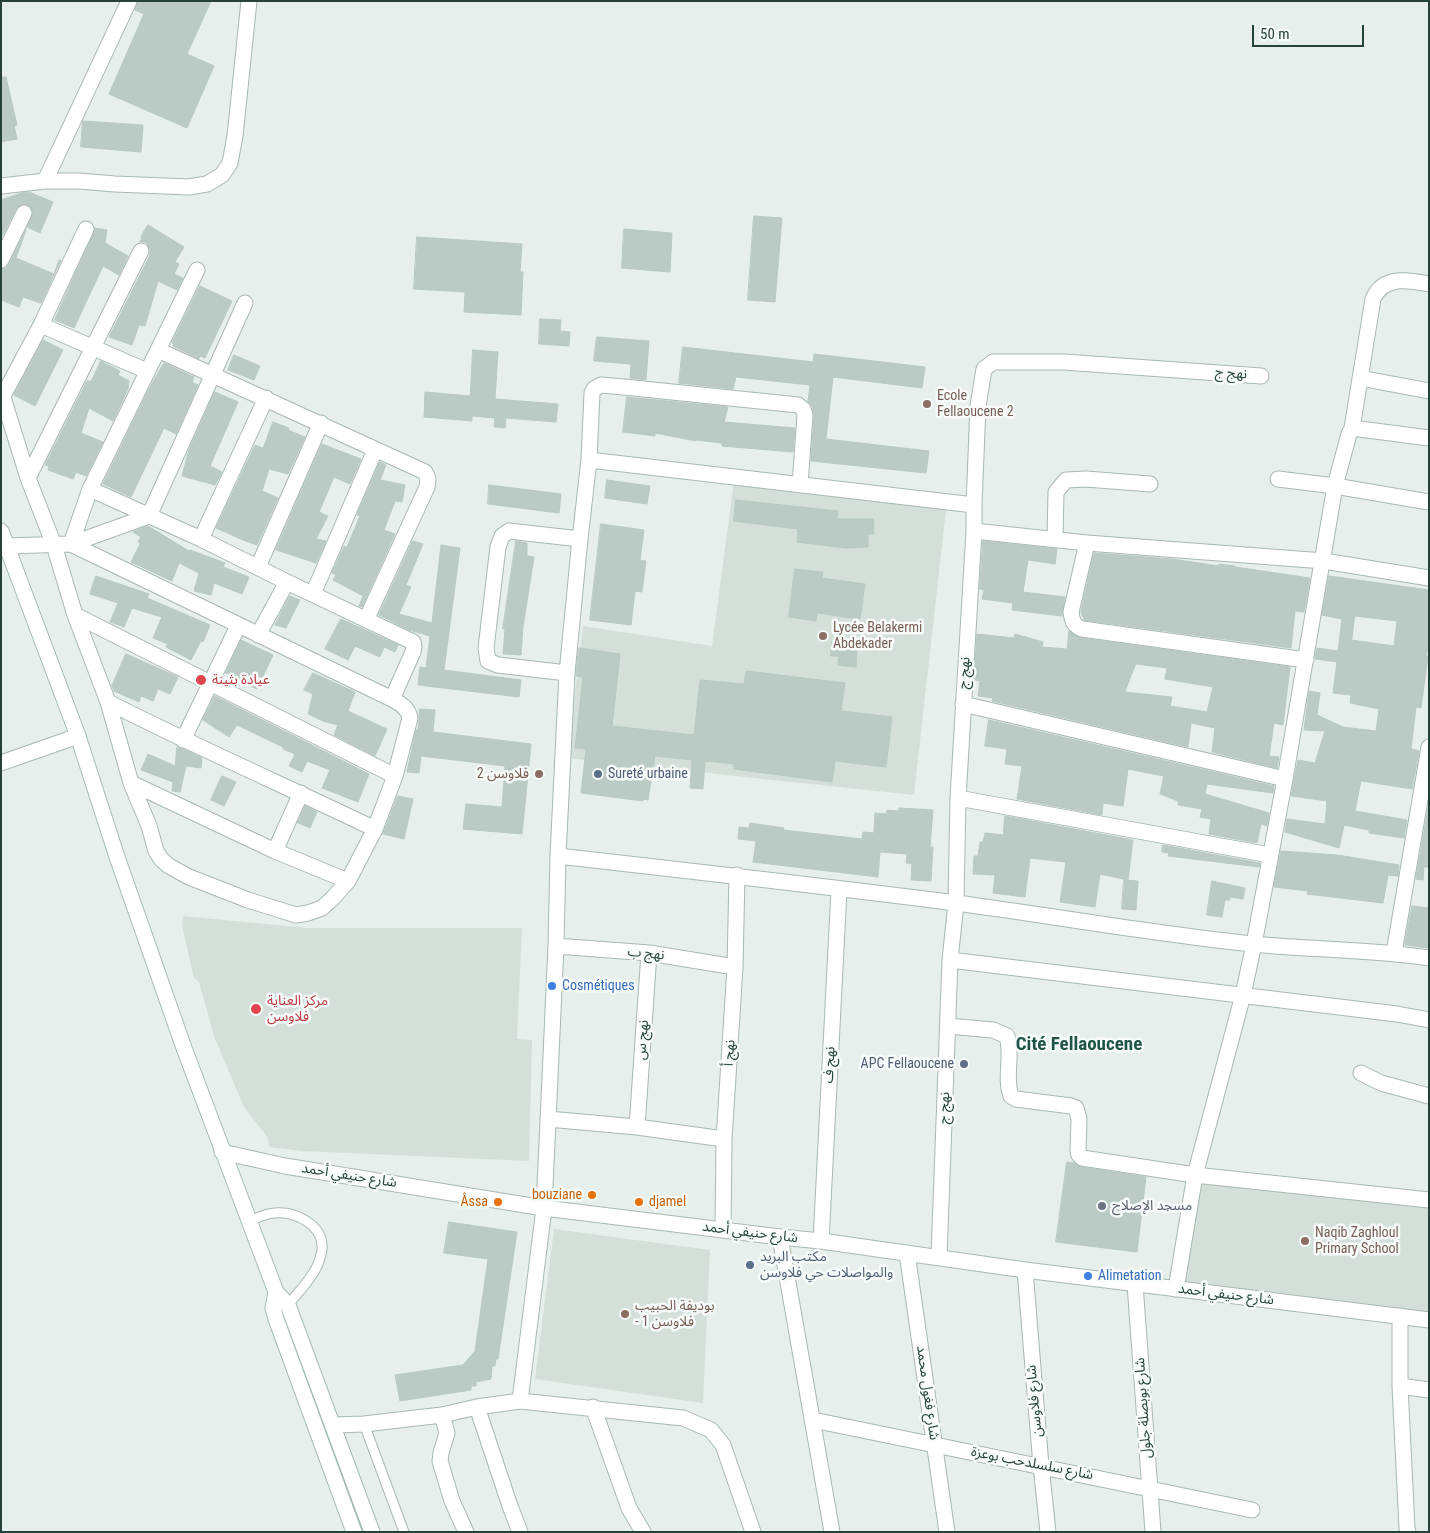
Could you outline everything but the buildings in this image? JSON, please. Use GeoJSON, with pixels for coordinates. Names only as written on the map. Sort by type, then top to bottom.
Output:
{"type":"FeatureCollection","features":[{"type":"Feature","properties":{"kind":"street"},"geometry":{"type":"LineString","coordinates":[[46,181],[129,1]]}},
{"type":"Feature","properties":{"kind":"street"},"geometry":{"type":"LineString","coordinates":[[1,186],[46,181],[79,181],[189,187],[206,184],[222,175],[230,163],[235,136],[249,1]]}},
{"type":"Feature","properties":{"kind":"street"},"geometry":{"type":"LineString","coordinates":[[1,260],[24,213]]}},
{"type":"Feature","properties":{"kind":"street"},"geometry":{"type":"LineString","coordinates":[[71,544],[392,699],[403,705],[409,712],[410,718],[395,776],[375,829],[348,881],[322,908],[296,915],[248,900],[189,877],[161,859],[156,851],[149,826],[131,783],[108,702],[75,615],[54,545],[28,478],[2,393],[40,325],[86,229]]}},
{"type":"Feature","properties":{"kind":"street"},"geometry":{"type":"LineString","coordinates":[[28,478],[141,251]]}},
{"type":"Feature","properties":{"kind":"street"},"geometry":{"type":"LineString","coordinates":[[71,544],[90,489],[197,270]]}},
{"type":"Feature","properties":{"kind":"street"},"geometry":{"type":"LineString","coordinates":[[1176,1289],[1195,1175],[1243,995],[1254,944],[1324,561],[1335,486],[1352,428],[1373,299],[1376,292],[1384,285],[1394,281],[1405,280],[1429,284]]}},
{"type":"Feature","properties":{"kind":"street"},"geometry":{"type":"LineString","coordinates":[[7,546],[71,544],[149,516],[245,303]]}},
{"type":"Feature","properties":{"kind":"street"},"geometry":{"type":"LineString","coordinates":[[40,325],[92,349],[147,371]]}},
{"type":"Feature","properties":{"kind":"street"},"geometry":{"type":"LineString","coordinates":[[158,350],[425,472],[428,479],[427,487],[366,620]]}},
{"type":"Feature","properties":{"kind":"street","name":"نهج ج"},"geometry":{"type":"LineString","coordinates":[[939,1257],[950,960],[956,903],[958,798],[974,531],[979,395],[984,369],[993,362],[1064,362],[1261,376]]}},
{"type":"Feature","properties":{"kind":"street"},"geometry":{"type":"LineString","coordinates":[[1360,378],[1429,390]]}},
{"type":"Feature","properties":{"kind":"street"},"geometry":{"type":"LineString","coordinates":[[520,1401],[544,1208],[567,673],[589,460],[592,393],[596,386],[624,386],[798,405],[803,409],[805,416],[800,484]]}},
{"type":"Feature","properties":{"kind":"street"},"geometry":{"type":"LineString","coordinates":[[201,539],[266,398]]}},
{"type":"Feature","properties":{"kind":"street"},"geometry":{"type":"LineString","coordinates":[[258,567],[321,424]]}},
{"type":"Feature","properties":{"kind":"street"},"geometry":{"type":"LineString","coordinates":[[1352,428],[1429,438]]}},
{"type":"Feature","properties":{"kind":"street"},"geometry":{"type":"LineString","coordinates":[[313,594],[375,450]]}},
{"type":"Feature","properties":{"kind":"street"},"geometry":{"type":"LineString","coordinates":[[589,460],[974,505]]}},
{"type":"Feature","properties":{"kind":"street"},"geometry":{"type":"LineString","coordinates":[[1055,539],[1056,492],[1066,480],[1086,479],[1150,484]]}},
{"type":"Feature","properties":{"kind":"street"},"geometry":{"type":"LineString","coordinates":[[1278,479],[1335,486],[1429,502]]}},
{"type":"Feature","properties":{"kind":"street"},"geometry":{"type":"LineString","coordinates":[[90,489],[201,539],[414,644],[413,652],[392,699]]}},
{"type":"Feature","properties":{"kind":"street"},"geometry":{"type":"LineString","coordinates":[[1,531],[78,736],[117,857],[222,1152],[276,1292],[288,1305],[372,1532]]}},
{"type":"Feature","properties":{"kind":"street"},"geometry":{"type":"LineString","coordinates":[[567,673],[498,665],[488,661],[486,648],[498,547],[502,536],[509,531],[580,539]]}},
{"type":"Feature","properties":{"kind":"street"},"geometry":{"type":"LineString","coordinates":[[974,531],[1087,543],[1324,561],[1429,578]]}},
{"type":"Feature","properties":{"kind":"street"},"geometry":{"type":"LineString","coordinates":[[1087,543],[1071,612],[1072,620],[1076,626],[1082,629],[1306,660]]}},
{"type":"Feature","properties":{"kind":"street"},"geometry":{"type":"LineString","coordinates":[[258,635],[286,582]]}},
{"type":"Feature","properties":{"kind":"street"},"geometry":{"type":"LineString","coordinates":[[75,615],[395,776]]}},
{"type":"Feature","properties":{"kind":"street"},"geometry":{"type":"LineString","coordinates":[[183,740],[238,626]]}},
{"type":"Feature","properties":{"kind":"street"},"geometry":{"type":"LineString","coordinates":[[108,702],[183,740],[301,793],[375,829]]}},
{"type":"Feature","properties":{"kind":"street"},"geometry":{"type":"LineString","coordinates":[[963,704],[1285,779]]}},
{"type":"Feature","properties":{"kind":"street"},"geometry":{"type":"LineString","coordinates":[[1,763],[78,736]]}},
{"type":"Feature","properties":{"kind":"street"},"geometry":{"type":"LineString","coordinates":[[1394,953],[1429,747]]}},
{"type":"Feature","properties":{"kind":"street"},"geometry":{"type":"LineString","coordinates":[[131,783],[276,851],[348,881]]}},
{"type":"Feature","properties":{"kind":"street"},"geometry":{"type":"LineString","coordinates":[[276,851],[301,793]]}},
{"type":"Feature","properties":{"kind":"street"},"geometry":{"type":"LineString","coordinates":[[958,798],[1270,855]]}},
{"type":"Feature","properties":{"kind":"street"},"geometry":{"type":"LineString","coordinates":[[558,856],[737,875],[1254,944],[1394,953],[1429,958]]}},
{"type":"Feature","properties":{"kind":"street","name":"نهج أ"},"geometry":{"type":"LineString","coordinates":[[722,1230],[724,1139],[736,967],[737,875]]}},
{"type":"Feature","properties":{"kind":"street","name":"نهج ف"},"geometry":{"type":"LineString","coordinates":[[821,1241],[839,890]]}},
{"type":"Feature","properties":{"kind":"street","name":"نهج ب"},"geometry":{"type":"LineString","coordinates":[[556,946],[649,953],[736,967]]}},
{"type":"Feature","properties":{"kind":"street","name":"نهج س"},"geometry":{"type":"LineString","coordinates":[[637,1127],[649,953]]}},
{"type":"Feature","properties":{"kind":"street"},"geometry":{"type":"LineString","coordinates":[[950,960],[1397,1014],[1429,1020]]}},
{"type":"Feature","properties":{"kind":"street"},"geometry":{"type":"LineString","coordinates":[[948,1026],[993,1030],[1007,1036],[1010,1047],[1008,1085],[1011,1096],[1076,1108],[1079,1119],[1079,1155],[1082,1158],[1195,1175],[1429,1200]]}},
{"type":"Feature","properties":{"kind":"street"},"geometry":{"type":"LineString","coordinates":[[1360,1074],[1381,1083],[1429,1096]]}},
{"type":"Feature","properties":{"kind":"street"},"geometry":{"type":"LineString","coordinates":[[548,1119],[637,1127],[724,1139]]}},
{"type":"Feature","properties":{"kind":"street","name":"شارع حنيفي أحمد"},"geometry":{"type":"LineString","coordinates":[[222,1152],[285,1166],[544,1208],[821,1241],[1025,1270],[1078,1275],[1135,1284],[1429,1320]]}},
{"type":"Feature","properties":{"kind":"street"},"geometry":{"type":"LineString","coordinates":[[780,1237],[832,1532]]}},
{"type":"Feature","properties":{"kind":"street","name":"شارع فغول محمد"},"geometry":{"type":"LineString","coordinates":[[907,1253],[947,1532]]}},
{"type":"Feature","properties":{"kind":"street","name":"شارع فلاوسن"},"geometry":{"type":"LineString","coordinates":[[1025,1270],[1040,1466],[1048,1532]]}},
{"type":"Feature","properties":{"kind":"street","name":"شارع بوبصلة جلول"},"geometry":{"type":"LineString","coordinates":[[1135,1284],[1153,1532]]}},
{"type":"Feature","properties":{"kind":"street"},"geometry":{"type":"LineString","coordinates":[[276,1292],[273,1308],[276,1319],[354,1532]]}},
{"type":"Feature","properties":{"kind":"street"},"geometry":{"type":"LineString","coordinates":[[1400,1316],[1400,1386],[1408,1532]]}},
{"type":"Feature","properties":{"kind":"street"},"geometry":{"type":"LineString","coordinates":[[1400,1386],[1429,1390]]}},
{"type":"Feature","properties":{"kind":"street"},"geometry":{"type":"LineString","coordinates":[[333,1425],[364,1424],[442,1415],[477,1407],[520,1401],[593,1407],[683,1418],[711,1430],[723,1445],[753,1532]]}},
{"type":"Feature","properties":{"kind":"street"},"geometry":{"type":"LineString","coordinates":[[477,1407],[520,1532]]}},
{"type":"Feature","properties":{"kind":"street"},"geometry":{"type":"LineString","coordinates":[[593,1407],[629,1508],[643,1532]]}},
{"type":"Feature","properties":{"kind":"street"},"geometry":{"type":"LineString","coordinates":[[442,1415],[447,1433],[440,1452],[440,1461],[452,1502],[466,1532]]}},
{"type":"Feature","properties":{"kind":"street","name":"شارع سلسلدحب بوعزة"},"geometry":{"type":"LineString","coordinates":[[813,1420],[1252,1510]]}},
{"type":"Feature","properties":{"kind":"lane"},"geometry":{"type":"LineString","coordinates":[[249,1220],[273,1213],[285,1213],[303,1219],[320,1236],[322,1245],[318,1266],[313,1275],[288,1305]]}},
{"type":"Feature","properties":{"kind":"lane"},"geometry":{"type":"LineString","coordinates":[[364,1424],[404,1532]]}},
{"type":"Feature","properties":{"kind":"shaded area","name":"Lycée Belakermi Abdekader"},"geometry":{"type":"Polygon","coordinates":[[[734,481],[946,509],[914,795],[567,758],[583,626],[712,646],[734,481]]]}},
{"type":"Feature","properties":{"kind":"shaded area"},"geometry":{"type":"Polygon","coordinates":[[[183,916],[306,928],[522,928],[517,1039],[532,1040],[529,1161],[302,1151],[269,1147],[268,1138],[244,1107],[214,1036],[199,982],[194,978],[182,926],[183,916]]]}},
{"type":"Feature","properties":{"kind":"shaded area","name":"Naqib Zaghloul Primary School"},"geometry":{"type":"Polygon","coordinates":[[[1191,1174],[1429,1200],[1429,1318],[1174,1282],[1191,1174]]]}},
{"type":"Feature","properties":{"kind":"shaded area","name":"بوديفة الحبيب - فلاوسن 1"},"geometry":{"type":"Polygon","coordinates":[[[554,1229],[710,1250],[703,1403],[535,1379],[554,1229]]]}},
{"type":"Feature","properties":{"kind":"place","name":"Ecole Fellaoucene 2"},"geometry":{"type":"Point","coordinates":[927,404]}},
{"type":"Feature","properties":{"kind":"place","name":"Lycée Belakermi Abdekader"},"geometry":{"type":"Point","coordinates":[823,636]}},
{"type":"Feature","properties":{"kind":"place","name":"عيادة بثينة"},"geometry":{"type":"Point","coordinates":[201,680]}},
{"type":"Feature","properties":{"kind":"place","name":"فلاوسن 2"},"geometry":{"type":"Point","coordinates":[539,774]}},
{"type":"Feature","properties":{"kind":"place","name":"Sureté urbaine"},"geometry":{"type":"Point","coordinates":[598,774]}},
{"type":"Feature","properties":{"kind":"place","name":"Cosmétiques"},"geometry":{"type":"Point","coordinates":[552,986]}},
{"type":"Feature","properties":{"kind":"place","name":"مركز العناية فلاوسن"},"geometry":{"type":"Point","coordinates":[256,1009]}},
{"type":"Feature","properties":{"kind":"place","name":"APC Fellaoucene"},"geometry":{"type":"Point","coordinates":[964,1064]}},
{"type":"Feature","properties":{"kind":"place","name":"bouziane"},"geometry":{"type":"Point","coordinates":[592,1195]}},
{"type":"Feature","properties":{"kind":"place","name":"Âssa"},"geometry":{"type":"Point","coordinates":[498,1202]}},
{"type":"Feature","properties":{"kind":"place","name":"djamel"},"geometry":{"type":"Point","coordinates":[639,1202]}},
{"type":"Feature","properties":{"kind":"place","name":"مسجد اﻹصلاح"},"geometry":{"type":"Point","coordinates":[1102,1206]}},
{"type":"Feature","properties":{"kind":"place","name":"Naqib Zaghloul Primary School"},"geometry":{"type":"Point","coordinates":[1305,1241]}},
{"type":"Feature","properties":{"kind":"place","name":"مكتب البريد والمواصلات حي فلاوسن"},"geometry":{"type":"Point","coordinates":[750,1265]}},
{"type":"Feature","properties":{"kind":"place","name":"Alimetation"},"geometry":{"type":"Point","coordinates":[1088,1276]}},
{"type":"Feature","properties":{"kind":"place","name":"بوديفة الحبيب - فلاوسن 1"},"geometry":{"type":"Point","coordinates":[625,1314]}},
{"type":"Feature","properties":{"kind":"district","name":"Cité Fellaoucene"},"geometry":{"type":"Point","coordinates":[1079,1045]}}]}
